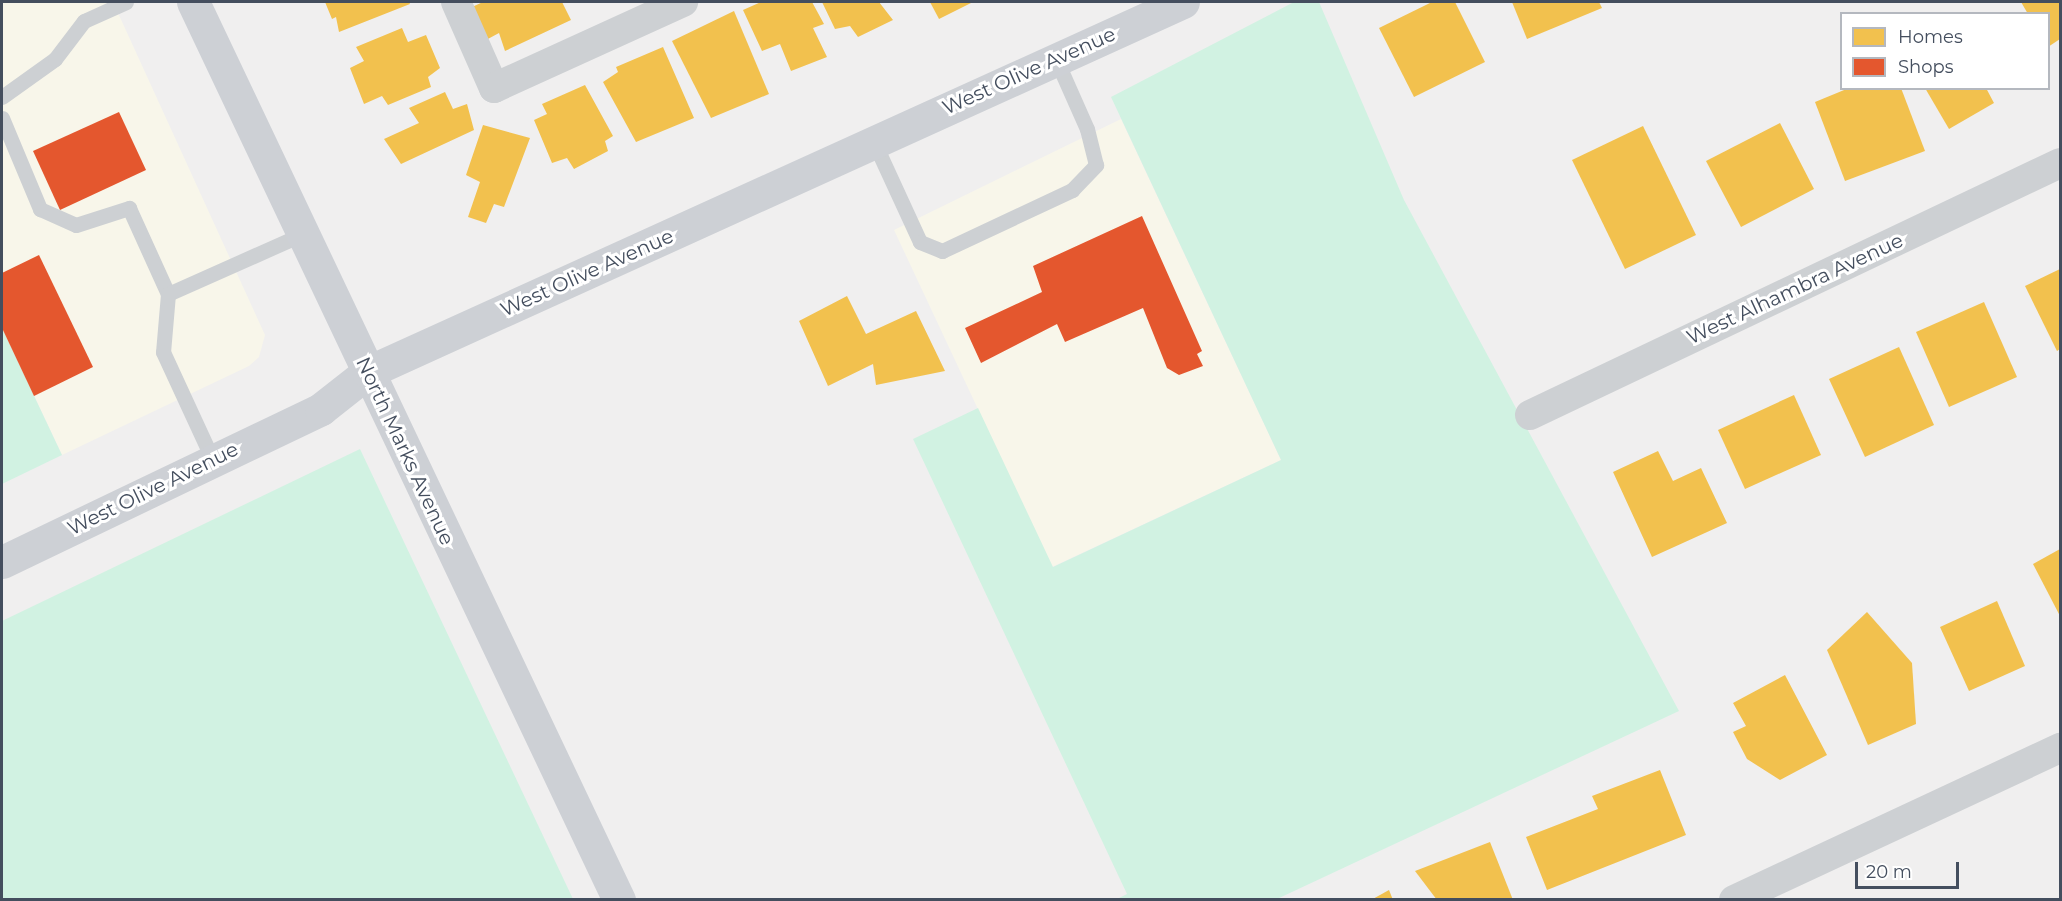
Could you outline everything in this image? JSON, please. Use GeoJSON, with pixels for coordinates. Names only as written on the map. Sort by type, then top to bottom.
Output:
{"type":"FeatureCollection","features":[{"type":"Feature","properties":{"kind":"main road","name":"North Marks Avenue"},"geometry":{"type":"LineString","coordinates":[[193,2],[619,900]]}},
{"type":"Feature","properties":{"kind":"main road","name":"West Olive Avenue"},"geometry":{"type":"LineString","coordinates":[[2,562],[321,409],[368,372],[1182,2]]}},
{"type":"Feature","properties":{"kind":"street"},"geometry":{"type":"LineString","coordinates":[[456,2],[494,88],[683,2]]}},
{"type":"Feature","properties":{"kind":"street","name":"West Alhambra Avenue"},"geometry":{"type":"LineString","coordinates":[[1530,415],[2061,163]]}},
{"type":"Feature","properties":{"kind":"street"},"geometry":{"type":"LineString","coordinates":[[1734,900],[2061,748]]}},
{"type":"Feature","properties":{"kind":"lane"},"geometry":{"type":"LineString","coordinates":[[2,97],[55,59],[84,21],[126,2]]}},
{"type":"Feature","properties":{"kind":"lane"},"geometry":{"type":"LineString","coordinates":[[874,142],[920,242],[942,252],[1072,190],[1096,165],[1087,129],[1056,59]]}},
{"type":"Feature","properties":{"kind":"lane"},"geometry":{"type":"LineString","coordinates":[[2,118],[40,209],[76,225],[129,208],[168,294],[163,352],[213,460]]}},
{"type":"Feature","properties":{"kind":"lane"},"geometry":{"type":"LineString","coordinates":[[168,294],[303,234]]}},
{"type":"Feature","properties":{"kind":"shaded area"},"geometry":{"type":"Polygon","coordinates":[[[2,2],[113,2],[265,335],[259,357],[249,366],[62,455],[2,328],[2,2]]]}},
{"type":"Feature","properties":{"kind":"shaded area"},"geometry":{"type":"Polygon","coordinates":[[[1121,119],[1281,460],[1052,567],[894,230],[1121,119]]]}},
{"type":"Feature","properties":{"kind":"green space"},"geometry":{"type":"Polygon","coordinates":[[[1294,2],[1319,2],[1404,200],[1679,711],[1277,899],[1117,899],[1127,894],[913,439],[978,408],[1053,567],[1281,460],[1111,97],[1294,2]]]}},
{"type":"Feature","properties":{"kind":"green space"},"geometry":{"type":"Polygon","coordinates":[[[2,328],[62,455],[2,484],[2,328]]]}},
{"type":"Feature","properties":{"kind":"green space"},"geometry":{"type":"Polygon","coordinates":[[[360,449],[573,899],[2,899],[2,621],[360,449]]]}},
{"type":"Feature","properties":{"kind":"building: Homes"},"geometry":{"type":"Polygon","coordinates":[[[325,2],[409,2],[410,4],[339,32],[336,17],[332,19],[325,2]]]}},
{"type":"Feature","properties":{"kind":"building: Homes"},"geometry":{"type":"Polygon","coordinates":[[[483,2],[562,2],[571,20],[505,51],[499,33],[486,40],[472,7],[483,2]]]}},
{"type":"Feature","properties":{"kind":"building: Homes"},"geometry":{"type":"Polygon","coordinates":[[[761,2],[812,2],[824,24],[813,28],[827,57],[791,71],[780,44],[762,51],[743,10],[761,2]]]}},
{"type":"Feature","properties":{"kind":"building: Homes"},"geometry":{"type":"Polygon","coordinates":[[[822,2],[879,2],[893,20],[858,37],[850,26],[835,29],[822,2]]]}},
{"type":"Feature","properties":{"kind":"building: Homes"},"geometry":{"type":"Polygon","coordinates":[[[930,2],[973,2],[939,19],[930,2]]]}},
{"type":"Feature","properties":{"kind":"building: Homes"},"geometry":{"type":"Polygon","coordinates":[[[1432,2],[1455,2],[1485,62],[1414,97],[1379,28],[1432,2]]]}},
{"type":"Feature","properties":{"kind":"building: Homes"},"geometry":{"type":"Polygon","coordinates":[[[1512,2],[1599,2],[1602,8],[1527,39],[1512,2]]]}},
{"type":"Feature","properties":{"kind":"building: Homes"},"geometry":{"type":"Polygon","coordinates":[[[2021,2],[2060,2],[2060,39],[2050,46],[2050,12],[2027,12],[2021,2]]]}},
{"type":"Feature","properties":{"kind":"building: Homes"},"geometry":{"type":"Polygon","coordinates":[[[734,11],[769,94],[711,118],[672,41],[734,11]]]}},
{"type":"Feature","properties":{"kind":"building: Homes"},"geometry":{"type":"Polygon","coordinates":[[[402,28],[408,42],[426,35],[440,68],[428,77],[431,87],[388,105],[382,96],[364,104],[350,68],[364,61],[356,47],[402,28]]]}},
{"type":"Feature","properties":{"kind":"building: Homes"},"geometry":{"type":"Polygon","coordinates":[[[663,47],[694,118],[636,142],[603,82],[618,72],[616,67],[663,47]]]}},
{"type":"Feature","properties":{"kind":"building: Homes"},"geometry":{"type":"Polygon","coordinates":[[[585,85],[613,136],[605,141],[608,151],[574,169],[567,158],[552,163],[534,120],[547,114],[542,104],[585,85]]]}},
{"type":"Feature","properties":{"kind":"building: Homes"},"geometry":{"type":"Polygon","coordinates":[[[1844,90],[1902,90],[1925,151],[1845,181],[1815,102],[1844,90]]]}},
{"type":"Feature","properties":{"kind":"building: Homes"},"geometry":{"type":"Polygon","coordinates":[[[1926,90],[1987,90],[1994,103],[1949,129],[1926,90]]]}},
{"type":"Feature","properties":{"kind":"building: Homes"},"geometry":{"type":"Polygon","coordinates":[[[445,92],[453,109],[467,104],[474,130],[401,164],[384,139],[419,123],[409,108],[445,92]]]}},
{"type":"Feature","properties":{"kind":"building: Homes"},"geometry":{"type":"Polygon","coordinates":[[[1780,123],[1814,189],[1741,227],[1706,161],[1780,123]]]}},
{"type":"Feature","properties":{"kind":"building: Homes"},"geometry":{"type":"Polygon","coordinates":[[[483,125],[530,138],[504,207],[494,204],[486,223],[468,217],[480,182],[466,175],[483,125]]]}},
{"type":"Feature","properties":{"kind":"building: Homes"},"geometry":{"type":"Polygon","coordinates":[[[1643,126],[1696,235],[1625,269],[1572,160],[1643,126]]]}},
{"type":"Feature","properties":{"kind":"building: Homes"},"geometry":{"type":"Polygon","coordinates":[[[2060,269],[2060,349],[2057,351],[2025,286],[2060,269]]]}},
{"type":"Feature","properties":{"kind":"building: Homes"},"geometry":{"type":"Polygon","coordinates":[[[847,296],[866,334],[916,311],[945,371],[876,385],[873,364],[828,386],[799,321],[847,296]]]}},
{"type":"Feature","properties":{"kind":"building: Homes"},"geometry":{"type":"Polygon","coordinates":[[[1984,302],[2017,377],[1949,407],[1916,332],[1984,302]]]}},
{"type":"Feature","properties":{"kind":"building: Homes"},"geometry":{"type":"Polygon","coordinates":[[[1899,347],[1934,425],[1865,457],[1829,379],[1899,347]]]}},
{"type":"Feature","properties":{"kind":"building: Homes"},"geometry":{"type":"Polygon","coordinates":[[[1794,395],[1821,455],[1745,489],[1718,430],[1794,395]]]}},
{"type":"Feature","properties":{"kind":"building: Homes"},"geometry":{"type":"Polygon","coordinates":[[[1658,451],[1673,481],[1701,468],[1727,523],[1652,557],[1613,472],[1658,451]]]}},
{"type":"Feature","properties":{"kind":"building: Homes"},"geometry":{"type":"Polygon","coordinates":[[[2060,549],[2060,616],[2033,564],[2060,549]]]}},
{"type":"Feature","properties":{"kind":"building: Homes"},"geometry":{"type":"Polygon","coordinates":[[[1997,601],[2025,666],[1969,691],[1940,627],[1997,601]]]}},
{"type":"Feature","properties":{"kind":"building: Homes"},"geometry":{"type":"Polygon","coordinates":[[[1867,612],[1912,663],[1916,724],[1868,745],[1827,650],[1867,612]]]}},
{"type":"Feature","properties":{"kind":"building: Homes"},"geometry":{"type":"Polygon","coordinates":[[[1785,675],[1827,755],[1780,780],[1747,759],[1733,732],[1746,726],[1733,703],[1785,675]]]}},
{"type":"Feature","properties":{"kind":"building: Homes"},"geometry":{"type":"Polygon","coordinates":[[[1660,770],[1686,835],[1547,890],[1526,837],[1598,809],[1592,796],[1660,770]]]}},
{"type":"Feature","properties":{"kind":"building: Homes"},"geometry":{"type":"Polygon","coordinates":[[[1490,842],[1513,900],[1437,900],[1415,871],[1490,842]]]}},
{"type":"Feature","properties":{"kind":"building: Homes"},"geometry":{"type":"Polygon","coordinates":[[[1389,890],[1393,900],[1371,900],[1389,890]]]}},
{"type":"Feature","properties":{"kind":"building: Shops"},"geometry":{"type":"Polygon","coordinates":[[[119,112],[146,170],[60,210],[33,151],[119,112]]]}},
{"type":"Feature","properties":{"kind":"building: Shops"},"geometry":{"type":"Polygon","coordinates":[[[1142,216],[1202,351],[1197,354],[1203,366],[1179,375],[1167,368],[1143,308],[1065,342],[1057,324],[981,363],[965,328],[1042,292],[1033,266],[1142,216]]]}},
{"type":"Feature","properties":{"kind":"building: Shops"},"geometry":{"type":"Polygon","coordinates":[[[39,255],[93,367],[34,396],[2,328],[2,273],[39,255]]]}}]}
